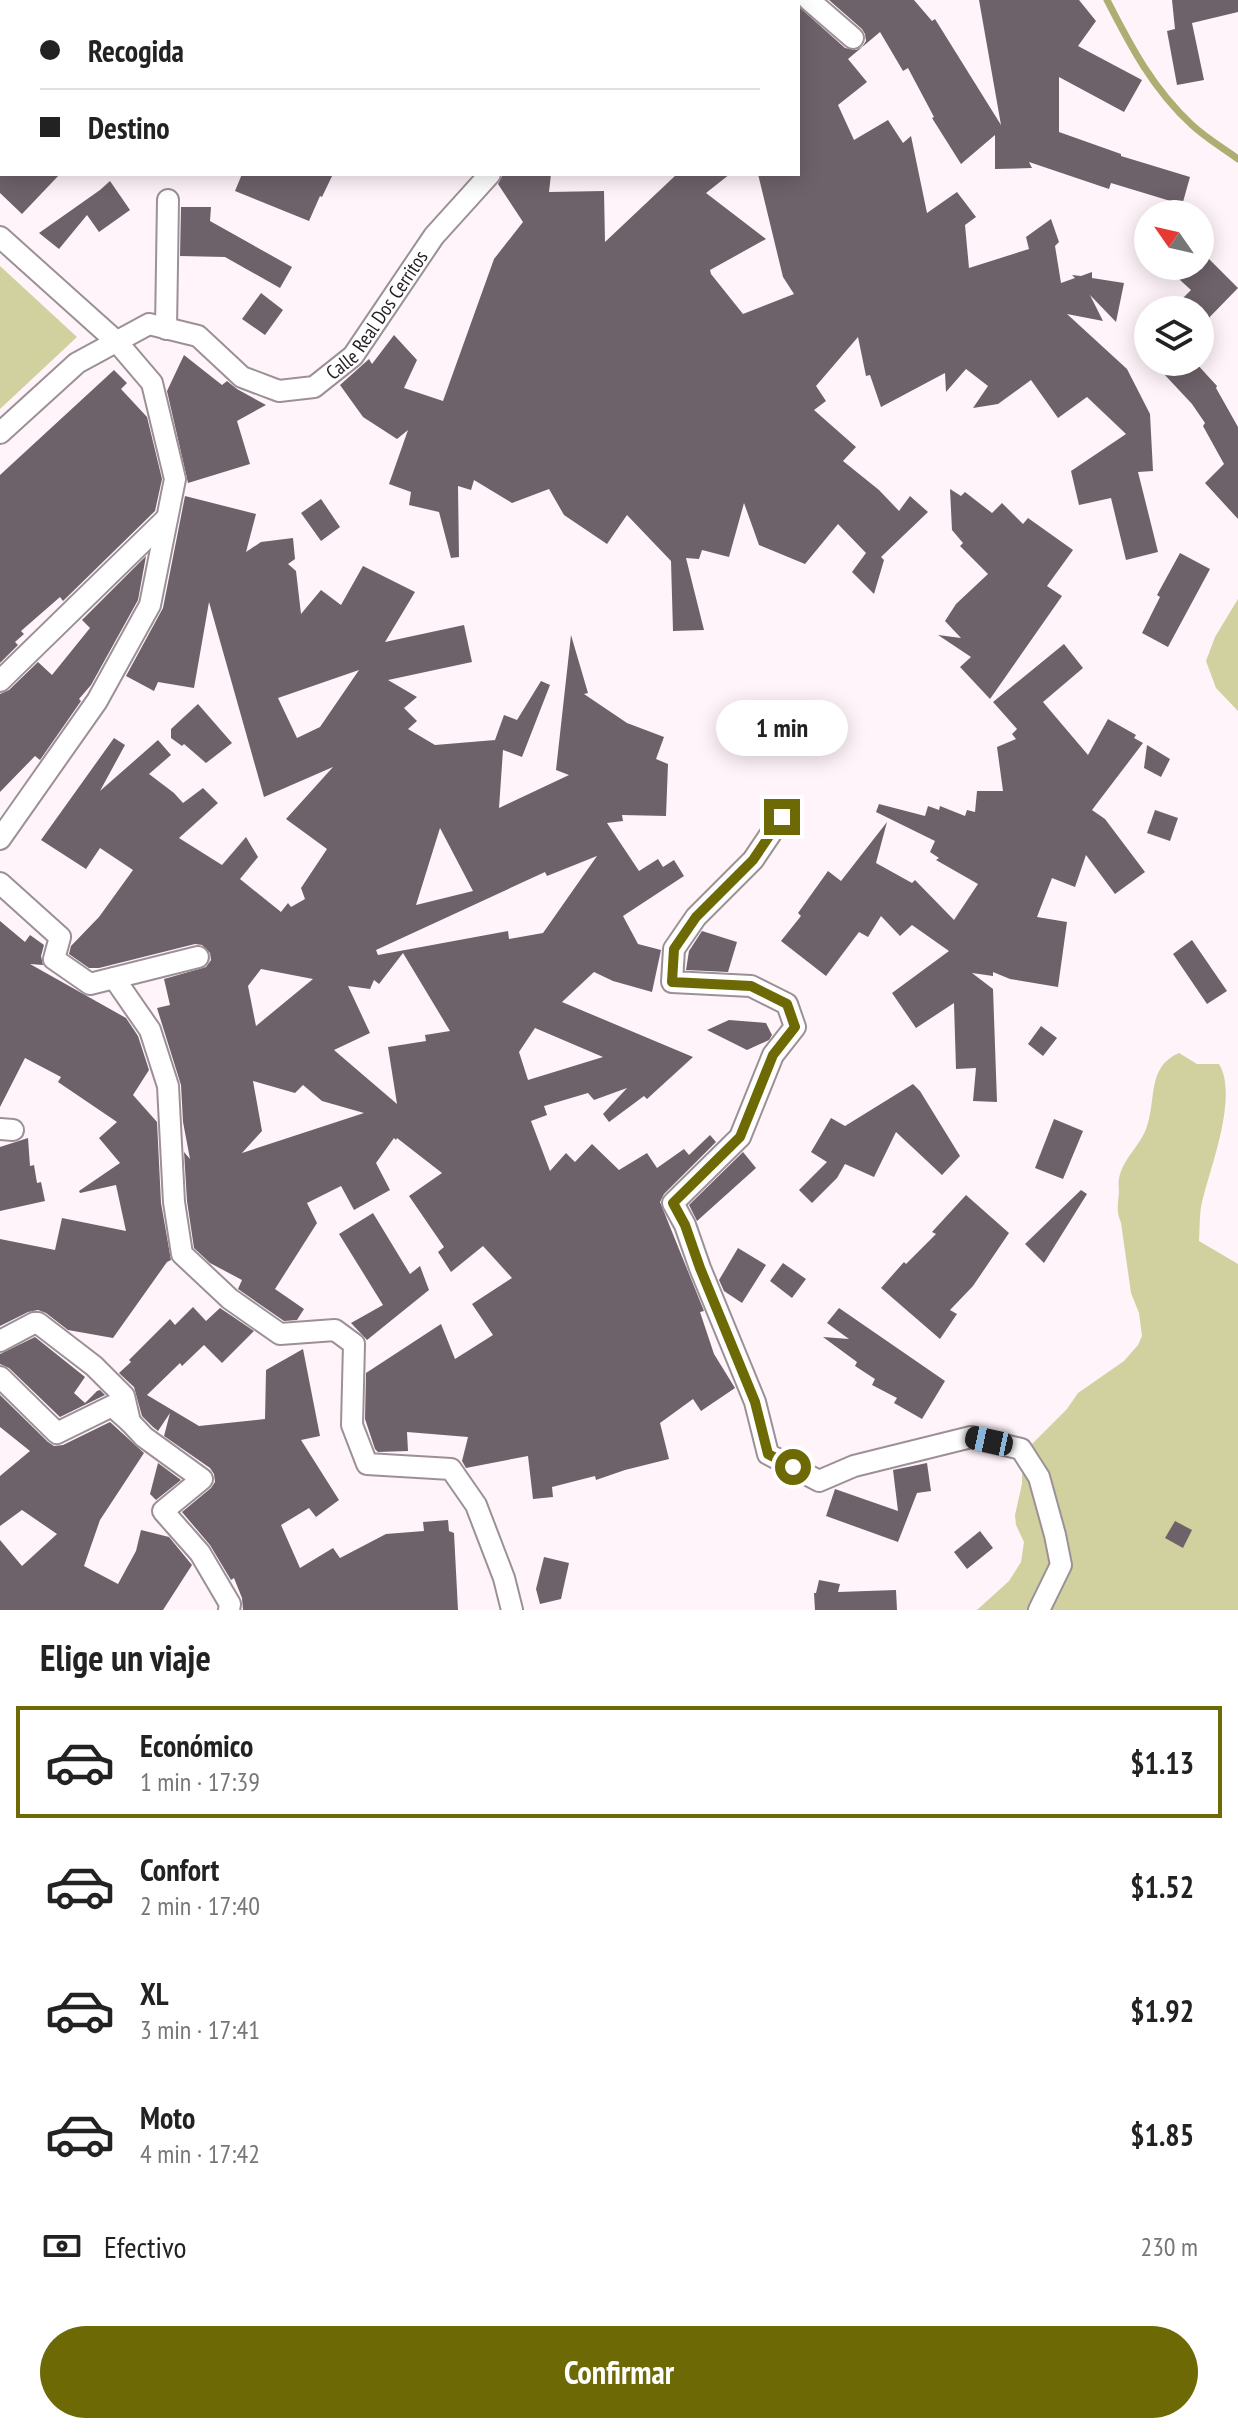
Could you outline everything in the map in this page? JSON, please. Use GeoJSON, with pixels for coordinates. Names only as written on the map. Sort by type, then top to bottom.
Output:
{"type":"FeatureCollection","features":[{"type":"Feature","properties":{"kind":"street"},"geometry":{"type":"LineString","coordinates":[[809,0],[853,38]]}},
{"type":"Feature","properties":{"kind":"street","name":"Calle Real Dos Cerritos"},"geometry":{"type":"LineString","coordinates":[[0,433],[77,363],[149,324],[198,336],[242,377],[279,391],[314,387],[353,356],[434,236],[488,176]]}},
{"type":"Feature","properties":{"kind":"street"},"geometry":{"type":"LineString","coordinates":[[166,329],[168,200]]}},
{"type":"Feature","properties":{"kind":"street"},"geometry":{"type":"LineString","coordinates":[[0,237],[117,342],[152,383],[175,479],[150,605],[97,701],[0,839]]}},
{"type":"Feature","properties":{"kind":"street"},"geometry":{"type":"LineString","coordinates":[[0,681],[167,518]]}},
{"type":"Feature","properties":{"kind":"street"},"geometry":{"type":"LineString","coordinates":[[782,817],[753,860],[696,917],[674,949],[672,982],[751,986],[787,1004],[795,1027],[773,1055],[740,1137],[673,1203],[685,1225],[755,1402],[768,1454],[819,1481],[854,1466],[971,1437],[1021,1449],[1039,1477],[1061,1565],[1039,1610]]}},
{"type":"Feature","properties":{"kind":"street"},"geometry":{"type":"LineString","coordinates":[[0,883],[60,937],[54,959],[90,984],[198,957]]}},
{"type":"Feature","properties":{"kind":"street"},"geometry":{"type":"LineString","coordinates":[[114,978],[150,1030],[168,1086],[174,1202],[182,1254],[230,1299],[280,1334],[335,1330],[354,1344],[352,1425],[367,1464],[451,1469],[476,1505],[504,1578],[512,1610]]}},
{"type":"Feature","properties":{"kind":"street"},"geometry":{"type":"LineString","coordinates":[[0,1341],[38,1323],[94,1366],[124,1396],[130,1422]]}},
{"type":"Feature","properties":{"kind":"street"},"geometry":{"type":"LineString","coordinates":[[0,1377],[57,1433],[112,1406],[144,1437],[202,1479],[163,1511],[200,1553],[230,1604],[229,1610]]}},
{"type":"Feature","properties":{"kind":"green space"},"geometry":{"type":"Polygon","coordinates":[[[0,266],[77,337],[0,409],[0,266]]]}},
{"type":"Feature","properties":{"kind":"green space"},"geometry":{"type":"Polygon","coordinates":[[[1238,599],[1238,711],[1216,688],[1206,661],[1215,637],[1238,599]]]}},
{"type":"Feature","properties":{"kind":"green space"},"geometry":{"type":"Polygon","coordinates":[[[1179,1053],[1197,1064],[1219,1064],[1226,1093],[1222,1130],[1202,1203],[1199,1241],[1238,1264],[1238,1610],[977,1610],[1009,1581],[1021,1562],[1024,1542],[1015,1515],[1022,1475],[1032,1444],[1067,1409],[1078,1393],[1124,1361],[1142,1336],[1139,1313],[1131,1293],[1118,1215],[1119,1181],[1124,1166],[1146,1129],[1161,1067],[1179,1053]]]}},
{"type":"Feature","properties":{"kind":"building"},"geometry":{"type":"Polygon","coordinates":[[[829,0],[914,0],[932,21],[935,19],[1001,125],[979,0],[1079,0],[1096,21],[1078,46],[1142,80],[1124,112],[1059,77],[1059,132],[1121,156],[1190,177],[1184,200],[1167,200],[1111,183],[1109,189],[1029,162],[1032,168],[995,169],[995,135],[961,164],[932,118],[908,68],[903,71],[880,32],[848,59],[867,82],[838,105],[854,140],[888,120],[903,143],[911,136],[927,213],[957,192],[976,217],[965,225],[969,268],[1029,249],[1026,237],[1051,219],[1059,242],[1055,246],[1061,283],[1075,278],[1072,275],[1092,272],[1092,278],[1124,283],[1116,322],[1090,295],[1103,321],[1067,314],[1127,369],[1150,414],[1153,471],[1138,472],[1158,552],[1126,560],[1111,498],[1079,505],[1071,471],[1126,434],[1087,397],[1058,418],[1031,380],[998,404],[973,408],[988,386],[966,369],[946,392],[945,373],[881,407],[870,375],[866,376],[858,337],[816,386],[826,401],[814,410],[856,447],[843,461],[899,511],[910,496],[928,512],[881,557],[884,560],[874,594],[852,572],[866,553],[838,524],[805,564],[759,545],[744,503],[729,557],[702,550],[699,559],[686,558],[704,630],[673,631],[671,561],[627,515],[607,544],[564,515],[549,489],[512,503],[474,480],[471,490],[458,486],[459,557],[451,558],[439,512],[409,505],[411,492],[389,484],[408,430],[397,439],[363,417],[340,385],[369,359],[372,364],[394,335],[417,360],[404,388],[443,401],[494,259],[523,222],[498,184],[502,176],[551,176],[549,192],[604,191],[605,242],[675,176],[727,176],[706,193],[766,239],[710,270],[743,314],[794,294],[783,277],[758,176],[800,176],[800,8],[845,48],[856,50],[862,47],[866,41],[865,34],[829,0]]]}},
{"type":"Feature","properties":{"kind":"building"},"geometry":{"type":"Polygon","coordinates":[[[1172,0],[1238,0],[1238,12],[1192,23],[1204,80],[1177,85],[1167,31],[1175,29],[1172,0]]]}},
{"type":"Feature","properties":{"kind":"building"},"geometry":{"type":"Polygon","coordinates":[[[0,176],[58,176],[22,214],[0,193],[0,176]]]}},
{"type":"Feature","properties":{"kind":"building"},"geometry":{"type":"Polygon","coordinates":[[[241,176],[332,176],[309,221],[235,191],[241,176]]]}},
{"type":"Feature","properties":{"kind":"building"},"geometry":{"type":"Polygon","coordinates":[[[110,181],[130,210],[99,232],[87,215],[59,249],[39,233],[100,190],[110,181]]]}},
{"type":"Feature","properties":{"kind":"building"},"geometry":{"type":"Polygon","coordinates":[[[181,207],[211,207],[210,221],[292,267],[280,288],[225,257],[180,256],[181,207]]]}},
{"type":"Feature","properties":{"kind":"building"},"geometry":{"type":"Polygon","coordinates":[[[1214,264],[1238,288],[1214,313],[1214,296],[1185,296],[1191,290],[1180,280],[1214,280],[1214,264]]]}},
{"type":"Feature","properties":{"kind":"building"},"geometry":{"type":"Polygon","coordinates":[[[261,293],[283,310],[265,335],[242,319],[261,293]]]}},
{"type":"Feature","properties":{"kind":"building"},"geometry":{"type":"Polygon","coordinates":[[[184,355],[222,385],[227,381],[266,405],[237,421],[250,464],[188,483],[167,391],[184,355]]]}},
{"type":"Feature","properties":{"kind":"building"},"geometry":{"type":"Polygon","coordinates":[[[114,370],[127,383],[121,389],[147,417],[162,479],[155,511],[63,601],[60,597],[21,631],[24,634],[15,642],[18,645],[0,663],[0,475],[114,370]]]}},
{"type":"Feature","properties":{"kind":"building"},"geometry":{"type":"Polygon","coordinates":[[[1166,376],[1208,376],[1217,386],[1238,427],[1238,519],[1205,483],[1224,464],[1203,426],[1205,423],[1166,376]]]}},
{"type":"Feature","properties":{"kind":"building"},"geometry":{"type":"Polygon","coordinates":[[[950,489],[961,496],[965,492],[992,513],[1002,503],[1023,524],[1028,518],[1073,550],[1047,586],[1062,596],[990,699],[960,667],[971,657],[938,635],[961,638],[945,621],[956,604],[988,574],[960,546],[963,543],[952,530],[950,489]]]}},
{"type":"Feature","properties":{"kind":"building"},"geometry":{"type":"Polygon","coordinates":[[[185,496],[256,514],[246,552],[261,542],[293,538],[295,559],[288,564],[296,571],[301,614],[321,590],[341,605],[363,566],[415,592],[385,642],[464,625],[472,662],[388,680],[417,697],[404,708],[417,721],[408,729],[435,745],[495,740],[504,715],[517,720],[541,681],[550,685],[522,757],[503,750],[499,808],[569,775],[556,770],[571,635],[588,693],[584,694],[627,723],[664,737],[656,759],[668,764],[666,816],[622,815],[623,821],[607,823],[639,871],[658,859],[663,867],[674,860],[684,876],[623,916],[638,944],[661,950],[652,992],[594,972],[562,1002],[693,1057],[647,1099],[644,1096],[609,1122],[603,1114],[627,1088],[594,1100],[588,1093],[544,1106],[547,1115],[531,1121],[550,1171],[566,1153],[575,1162],[592,1144],[619,1170],[647,1153],[657,1168],[684,1149],[689,1155],[710,1135],[716,1142],[664,1194],[660,1202],[704,1311],[700,1312],[714,1354],[735,1388],[701,1411],[693,1399],[660,1423],[669,1459],[596,1480],[595,1476],[552,1487],[553,1497],[533,1499],[528,1456],[466,1468],[462,1461],[468,1437],[407,1432],[408,1451],[378,1452],[375,1449],[365,1419],[366,1373],[441,1324],[455,1359],[493,1335],[472,1304],[512,1278],[483,1246],[451,1272],[438,1252],[444,1247],[409,1196],[442,1173],[397,1138],[376,1163],[390,1190],[354,1210],[341,1186],[307,1203],[317,1223],[275,1289],[304,1309],[297,1320],[284,1321],[238,1289],[242,1280],[210,1263],[194,1248],[187,1201],[184,1152],[190,1159],[183,1122],[181,1085],[157,1008],[170,1005],[164,979],[206,967],[211,960],[210,953],[202,945],[195,944],[89,968],[69,954],[71,946],[99,917],[133,870],[100,848],[86,869],[41,840],[114,738],[125,745],[100,791],[158,740],[171,755],[149,774],[183,803],[203,788],[218,803],[179,838],[222,865],[246,837],[258,857],[240,879],[281,912],[288,903],[291,907],[305,899],[301,888],[327,849],[286,819],[333,767],[264,797],[209,602],[194,688],[158,682],[154,691],[126,676],[163,608],[185,496]],[[359,670],[278,698],[297,738],[320,727],[359,670]],[[440,828],[416,905],[473,891],[440,828]],[[597,856],[547,876],[545,872],[376,950],[378,955],[508,931],[509,939],[543,933],[597,856]],[[403,953],[379,984],[374,980],[370,989],[348,986],[370,1033],[334,1050],[397,1104],[388,1047],[426,1041],[425,1035],[450,1031],[403,953]],[[261,969],[248,986],[256,1026],[313,979],[261,969]],[[535,1028],[519,1052],[528,1080],[603,1057],[535,1028]],[[253,1081],[262,1131],[242,1153],[364,1113],[322,1101],[303,1085],[295,1093],[253,1081]]]}},
{"type":"Feature","properties":{"kind":"building"},"geometry":{"type":"Polygon","coordinates":[[[321,499],[340,527],[321,541],[301,513],[321,499]]]}},
{"type":"Feature","properties":{"kind":"building"},"geometry":{"type":"Polygon","coordinates":[[[1180,553],[1210,569],[1168,647],[1142,633],[1160,597],[1157,595],[1180,553]]]}},
{"type":"Feature","properties":{"kind":"building"},"geometry":{"type":"Polygon","coordinates":[[[146,556],[138,600],[91,685],[40,760],[35,756],[0,792],[0,694],[9,690],[38,662],[52,675],[90,628],[82,620],[146,556]]]}},
{"type":"Feature","properties":{"kind":"building"},"geometry":{"type":"Polygon","coordinates":[[[1064,644],[1083,668],[1043,702],[1088,755],[1108,719],[1136,735],[1134,738],[1143,743],[1092,810],[1105,819],[1145,872],[1115,894],[1086,855],[1075,887],[1052,878],[1037,917],[1067,922],[1058,987],[1010,979],[993,972],[993,976],[972,973],[993,989],[997,1102],[973,1101],[976,1068],[956,1069],[954,1003],[916,1028],[892,993],[949,951],[912,925],[900,936],[881,916],[868,937],[859,932],[826,976],[781,941],[801,916],[798,913],[828,871],[841,881],[887,822],[876,863],[912,883],[915,880],[954,920],[978,884],[936,860],[939,858],[930,852],[935,841],[876,812],[879,804],[925,816],[928,806],[939,810],[940,806],[965,816],[967,810],[975,812],[977,791],[1003,791],[997,747],[1016,739],[1012,734],[1017,729],[993,702],[1064,644]]]}},
{"type":"Feature","properties":{"kind":"building"},"geometry":{"type":"Polygon","coordinates":[[[198,704],[232,743],[206,763],[184,744],[182,746],[171,738],[171,729],[198,704]]]}},
{"type":"Feature","properties":{"kind":"building"},"geometry":{"type":"Polygon","coordinates":[[[1147,745],[1170,759],[1161,777],[1144,768],[1147,745]]]}},
{"type":"Feature","properties":{"kind":"building"},"geometry":{"type":"Polygon","coordinates":[[[1155,810],[1178,818],[1170,841],[1147,833],[1155,810]]]}},
{"type":"Feature","properties":{"kind":"building"},"geometry":{"type":"Polygon","coordinates":[[[0,921],[25,942],[30,935],[44,945],[41,956],[43,965],[30,964],[126,1018],[138,1036],[149,1070],[133,1095],[157,1122],[161,1203],[171,1260],[113,1338],[68,1330],[38,1310],[0,1326],[0,1239],[55,1250],[62,1218],[126,1231],[116,1185],[79,1191],[120,1163],[99,1138],[117,1122],[58,1082],[61,1077],[25,1058],[0,1107],[0,921]]]}},
{"type":"Feature","properties":{"kind":"building"},"geometry":{"type":"Polygon","coordinates":[[[702,931],[737,942],[728,972],[686,970],[689,951],[702,931]]]}},
{"type":"Feature","properties":{"kind":"building"},"geometry":{"type":"Polygon","coordinates":[[[1192,940],[1227,991],[1207,1004],[1173,954],[1192,940]]]}},
{"type":"Feature","properties":{"kind":"building"},"geometry":{"type":"Polygon","coordinates":[[[729,1020],[766,1023],[772,1035],[769,1040],[747,1050],[707,1030],[729,1020]]]}},
{"type":"Feature","properties":{"kind":"building"},"geometry":{"type":"Polygon","coordinates":[[[1041,1026],[1057,1038],[1043,1056],[1028,1044],[1041,1026]]]}},
{"type":"Feature","properties":{"kind":"building"},"geometry":{"type":"Polygon","coordinates":[[[913,1084],[960,1156],[942,1175],[896,1132],[874,1177],[845,1164],[837,1178],[812,1203],[799,1190],[827,1162],[811,1152],[831,1118],[845,1126],[913,1084]]]}},
{"type":"Feature","properties":{"kind":"building"},"geometry":{"type":"Polygon","coordinates":[[[1054,1119],[1083,1131],[1063,1179],[1035,1168],[1054,1119]]]}},
{"type":"Feature","properties":{"kind":"building"},"geometry":{"type":"Polygon","coordinates":[[[28,1138],[30,1166],[34,1165],[45,1201],[0,1211],[0,1147],[28,1138]]]}},
{"type":"Feature","properties":{"kind":"building"},"geometry":{"type":"Polygon","coordinates":[[[743,1152],[756,1168],[697,1221],[689,1205],[743,1152]]]}},
{"type":"Feature","properties":{"kind":"building"},"geometry":{"type":"Polygon","coordinates":[[[1081,1190],[1087,1194],[1044,1263],[1025,1244],[1081,1190]]]}},
{"type":"Feature","properties":{"kind":"building"},"geometry":{"type":"Polygon","coordinates":[[[966,1195],[1009,1233],[973,1286],[950,1310],[957,1314],[940,1339],[881,1288],[904,1262],[906,1264],[936,1234],[932,1232],[966,1195]]]}},
{"type":"Feature","properties":{"kind":"building"},"geometry":{"type":"Polygon","coordinates":[[[373,1213],[410,1274],[420,1266],[429,1290],[367,1340],[351,1323],[383,1305],[339,1234],[373,1213]]]}},
{"type":"Feature","properties":{"kind":"building"},"geometry":{"type":"Polygon","coordinates":[[[738,1248],[766,1265],[742,1303],[724,1291],[719,1280],[738,1248]]]}},
{"type":"Feature","properties":{"kind":"building"},"geometry":{"type":"Polygon","coordinates":[[[783,1263],[806,1279],[792,1298],[770,1281],[783,1263]]]}},
{"type":"Feature","properties":{"kind":"building"},"geometry":{"type":"Polygon","coordinates":[[[193,1307],[206,1321],[220,1308],[254,1331],[222,1363],[204,1345],[147,1395],[199,1426],[265,1419],[266,1370],[303,1349],[320,1436],[301,1440],[339,1500],[316,1517],[309,1508],[281,1525],[300,1568],[333,1548],[340,1558],[386,1534],[424,1531],[423,1522],[448,1520],[449,1531],[454,1533],[458,1610],[243,1610],[234,1578],[231,1580],[210,1545],[182,1512],[211,1488],[215,1482],[214,1474],[164,1436],[170,1413],[158,1431],[142,1416],[134,1387],[119,1373],[170,1319],[175,1325],[193,1307]]]}},
{"type":"Feature","properties":{"kind":"building"},"geometry":{"type":"Polygon","coordinates":[[[839,1308],[945,1381],[922,1419],[894,1403],[897,1398],[872,1385],[875,1379],[855,1366],[857,1362],[823,1337],[849,1339],[827,1323],[839,1308]]]}},
{"type":"Feature","properties":{"kind":"building"},"geometry":{"type":"Polygon","coordinates":[[[35,1337],[85,1377],[74,1393],[85,1403],[97,1391],[105,1395],[60,1417],[9,1368],[0,1364],[0,1354],[35,1337]]]}},
{"type":"Feature","properties":{"kind":"building"},"geometry":{"type":"Polygon","coordinates":[[[0,1395],[54,1446],[63,1445],[110,1422],[144,1453],[100,1520],[84,1566],[118,1584],[136,1551],[141,1530],[169,1537],[192,1565],[163,1610],[0,1610],[0,1540],[22,1566],[57,1534],[22,1510],[0,1526],[0,1476],[30,1451],[0,1427],[0,1395]]]}},
{"type":"Feature","properties":{"kind":"building"},"geometry":{"type":"Polygon","coordinates":[[[158,1463],[181,1480],[156,1500],[150,1494],[158,1463]]]}},
{"type":"Feature","properties":{"kind":"building"},"geometry":{"type":"Polygon","coordinates":[[[927,1463],[931,1491],[917,1493],[898,1542],[826,1516],[835,1489],[898,1511],[893,1470],[927,1463]]]}},
{"type":"Feature","properties":{"kind":"building"},"geometry":{"type":"Polygon","coordinates":[[[1175,1521],[1192,1530],[1183,1548],[1165,1538],[1175,1521]]]}},
{"type":"Feature","properties":{"kind":"building"},"geometry":{"type":"Polygon","coordinates":[[[980,1531],[993,1548],[967,1569],[954,1552],[980,1531]]]}},
{"type":"Feature","properties":{"kind":"building"},"geometry":{"type":"Polygon","coordinates":[[[544,1557],[569,1563],[561,1599],[540,1604],[536,1589],[544,1557]]]}},
{"type":"Feature","properties":{"kind":"building"},"geometry":{"type":"Polygon","coordinates":[[[819,1580],[840,1584],[838,1592],[896,1590],[897,1610],[815,1610],[814,1593],[819,1580]]]}},
{"type":"Feature","properties":{"kind":"waterway"},"geometry":{"type":"LineString","coordinates":[[1107,0],[1134,51],[1166,97],[1197,130],[1238,159]]}},
{"type":"Feature","properties":{"kind":"route"},"geometry":{"type":"LineString","coordinates":[[782,817],[753,860],[696,917],[674,949],[672,982],[751,986],[787,1004],[795,1027],[773,1055],[740,1137],[673,1203],[685,1225],[755,1402],[768,1454],[793,1467]]}}]}
